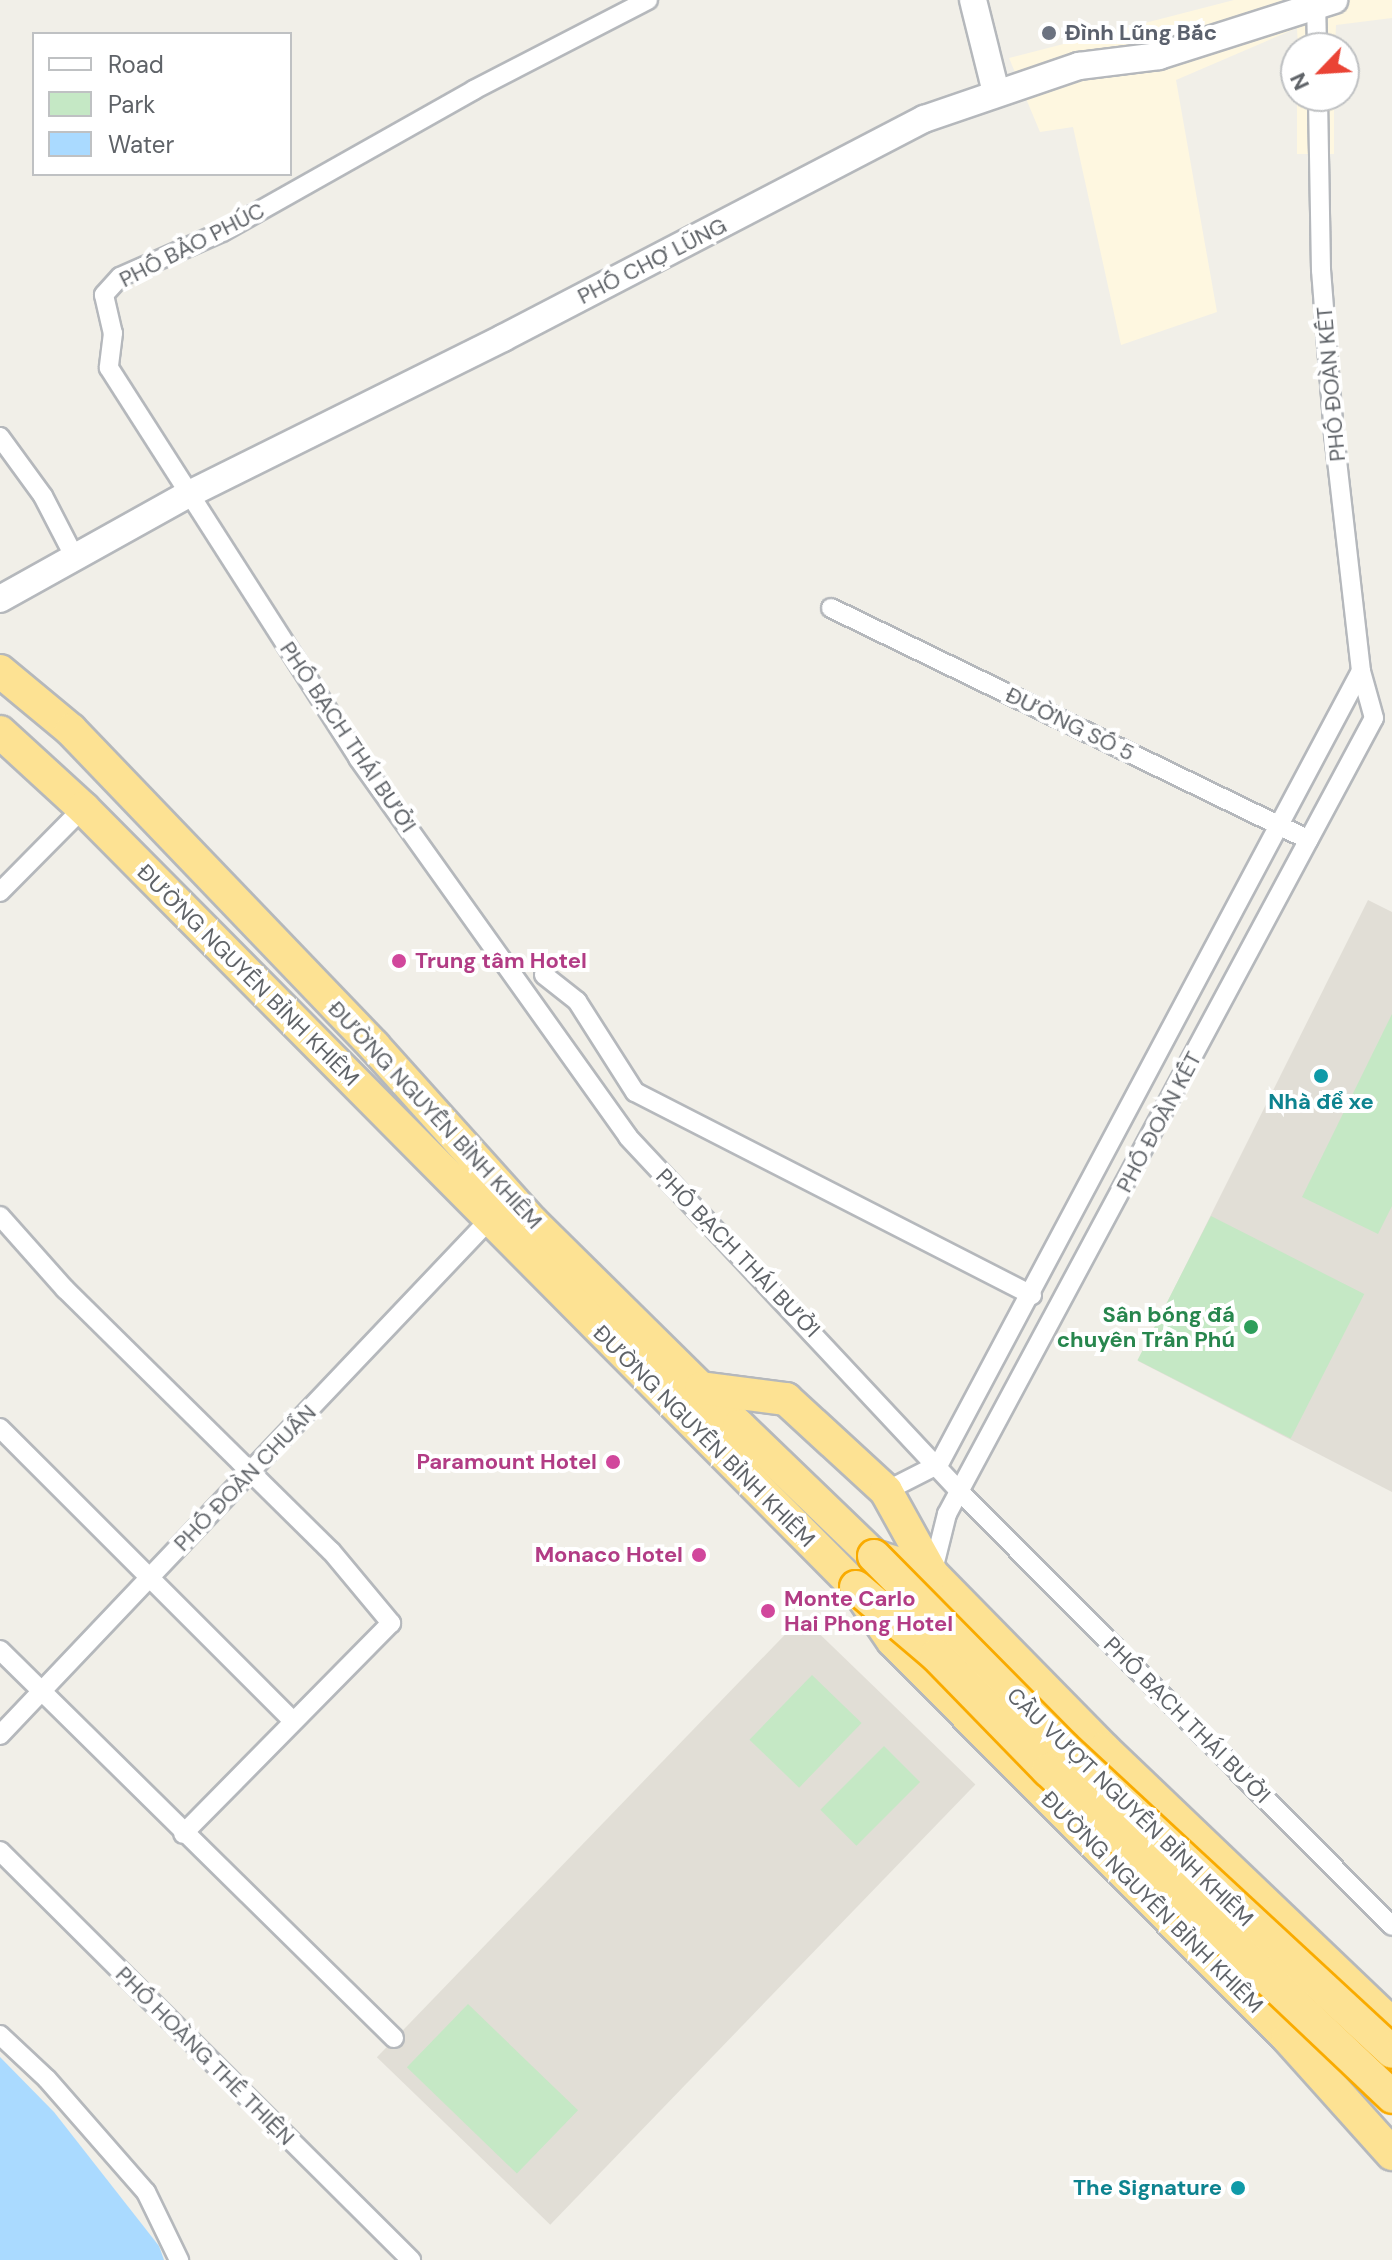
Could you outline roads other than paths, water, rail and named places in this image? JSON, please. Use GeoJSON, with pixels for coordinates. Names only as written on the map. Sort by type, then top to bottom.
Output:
{"type":"FeatureCollection","features":[{"type":"Feature","properties":{"kind":"highway","name":"ĐƯỜNG NGUYỄN BÌNH KHIÊM"},"geometry":{"type":"LineString","coordinates":[[0,671],[71,730],[384,1057],[533,1223],[874,1556]]}},
{"type":"Feature","properties":{"kind":"highway","name":"ĐƯỜNG NGUYỄN BỈNH KHIÊM"},"geometry":{"type":"LineString","coordinates":[[0,732],[83,808],[856,1587],[893,1641],[1288,2038],[1392,2154]]}},
{"type":"Feature","properties":{"kind":"highway"},"geometry":{"type":"LineString","coordinates":[[701,1388],[786,1399],[886,1491],[932,1574],[1340,1979],[1392,2024]]}},
{"type":"Feature","properties":{"kind":"highway"},"geometry":{"type":"LineString","coordinates":[[874,1556],[932,1574]]}},
{"type":"Feature","properties":{"kind":"highway","name":"CẦU VƯỢT NGUYỄN BỈNH KHIÊM"},"geometry":{"type":"LineString","coordinates":[[874,1556],[1075,1759],[1392,2052]]}},
{"type":"Feature","properties":{"kind":"highway","name":"CẦU VƯỢT NGUYỄN BỈNH KHIÊM"},"geometry":{"type":"LineString","coordinates":[[856,1587],[936,1655],[1048,1770],[1392,2097]]}},
{"type":"Feature","properties":{"kind":"highway"},"geometry":{"type":"LineString","coordinates":[[1288,2038],[1319,2045],[1349,2030],[1354,2008],[1340,1979]]}},
{"type":"Feature","properties":{"kind":"street","name":"PHỐ BẢO PHÚC"},"geometry":{"type":"LineString","coordinates":[[189,494],[109,368],[113,333],[104,295],[120,277],[222,232],[474,90],[648,0]]}},
{"type":"Feature","properties":{"kind":"street"},"geometry":{"type":"LineString","coordinates":[[973,0],[996,92]]}},
{"type":"Feature","properties":{"kind":"street","name":"PHỐ CHỢ LŨNG"},"geometry":{"type":"LineString","coordinates":[[0,599],[189,494],[503,338],[924,119],[1079,66],[1159,56],[1322,1]]}},
{"type":"Feature","properties":{"kind":"street"},"geometry":{"type":"LineString","coordinates":[[1319,32],[1322,1]]}},
{"type":"Feature","properties":{"kind":"street","name":"PHỐ ĐOÀN KẾT"},"geometry":{"type":"LineString","coordinates":[[932,1574],[947,1514],[1374,718],[1361,671],[1321,270],[1318,112]]}},
{"type":"Feature","properties":{"kind":"street"},"geometry":{"type":"LineString","coordinates":[[0,437],[43,496],[74,556]]}},
{"type":"Feature","properties":{"kind":"street","name":"PHỐ BẠCH THÁI BƯỞI"},"geometry":{"type":"LineString","coordinates":[[189,494],[358,758],[628,1137],[939,1464],[960,1492],[1392,1926]]}},
{"type":"Feature","properties":{"kind":"street","name":"ĐƯỜNG SỐ 5"},"geometry":{"type":"LineString","coordinates":[[831,608],[1309,840]]}},
{"type":"Feature","properties":{"kind":"street","name":"PHỐ ĐOÀN KẾT"},"geometry":{"type":"LineString","coordinates":[[939,1464],[1032,1295],[1361,671]]}},
{"type":"Feature","properties":{"kind":"street"},"geometry":{"type":"LineString","coordinates":[[0,892],[83,808]]}},
{"type":"Feature","properties":{"kind":"street"},"geometry":{"type":"LineString","coordinates":[[544,975],[577,1001],[635,1092],[1032,1295]]}},
{"type":"Feature","properties":{"kind":"street"},"geometry":{"type":"LineString","coordinates":[[0,1216],[65,1289],[331,1551],[391,1623],[291,1719],[183,1834]]}},
{"type":"Feature","properties":{"kind":"street","name":"PHỐ ĐOÀN CHUẨN"},"geometry":{"type":"LineString","coordinates":[[0,1735],[490,1219]]}},
{"type":"Feature","properties":{"kind":"street"},"geometry":{"type":"LineString","coordinates":[[0,1428],[152,1575],[291,1719]]}},
{"type":"Feature","properties":{"kind":"street"},"geometry":{"type":"LineString","coordinates":[[886,1491],[939,1464]]}},
{"type":"Feature","properties":{"kind":"street"},"geometry":{"type":"LineString","coordinates":[[0,1650],[183,1834],[394,2038]]}},
{"type":"Feature","properties":{"kind":"street","name":"PHỐ HOÀNG THẾ THIỆN"},"geometry":{"type":"LineString","coordinates":[[0,1851],[411,2260]]}},
{"type":"Feature","properties":{"kind":"street"},"geometry":{"type":"LineString","coordinates":[[0,2035],[47,2079],[146,2192],[179,2260]]}},
{"type":"Feature","properties":{"kind":"water"},"geometry":{"type":"Polygon","coordinates":[[[0,2057],[54,2112],[159,2246],[164,2260],[0,2260],[0,2057]]]}},
{"type":"Feature","properties":{"kind":"place","name":"Đình Lũng Bắc"},"geometry":{"type":"Point","coordinates":[1049,33]}},
{"type":"Feature","properties":{"kind":"place","name":"Trung tâm Hotel"},"geometry":{"type":"Point","coordinates":[399,961]}},
{"type":"Feature","properties":{"kind":"place","name":"Nhà để xe"},"geometry":{"type":"Point","coordinates":[1321,1076]}},
{"type":"Feature","properties":{"kind":"place","name":"Sân bóng đá chuyên Trần Phú"},"geometry":{"type":"Point","coordinates":[1251,1327]}},
{"type":"Feature","properties":{"kind":"place","name":"Paramount Hotel"},"geometry":{"type":"Point","coordinates":[613,1462]}},
{"type":"Feature","properties":{"kind":"place","name":"Monaco Hotel"},"geometry":{"type":"Point","coordinates":[699,1555]}},
{"type":"Feature","properties":{"kind":"place","name":"Monte Carlo Hai Phong Hotel"},"geometry":{"type":"Point","coordinates":[768,1611]}},
{"type":"Feature","properties":{"kind":"place","name":"The Signature"},"geometry":{"type":"Point","coordinates":[1238,2188]}}]}
